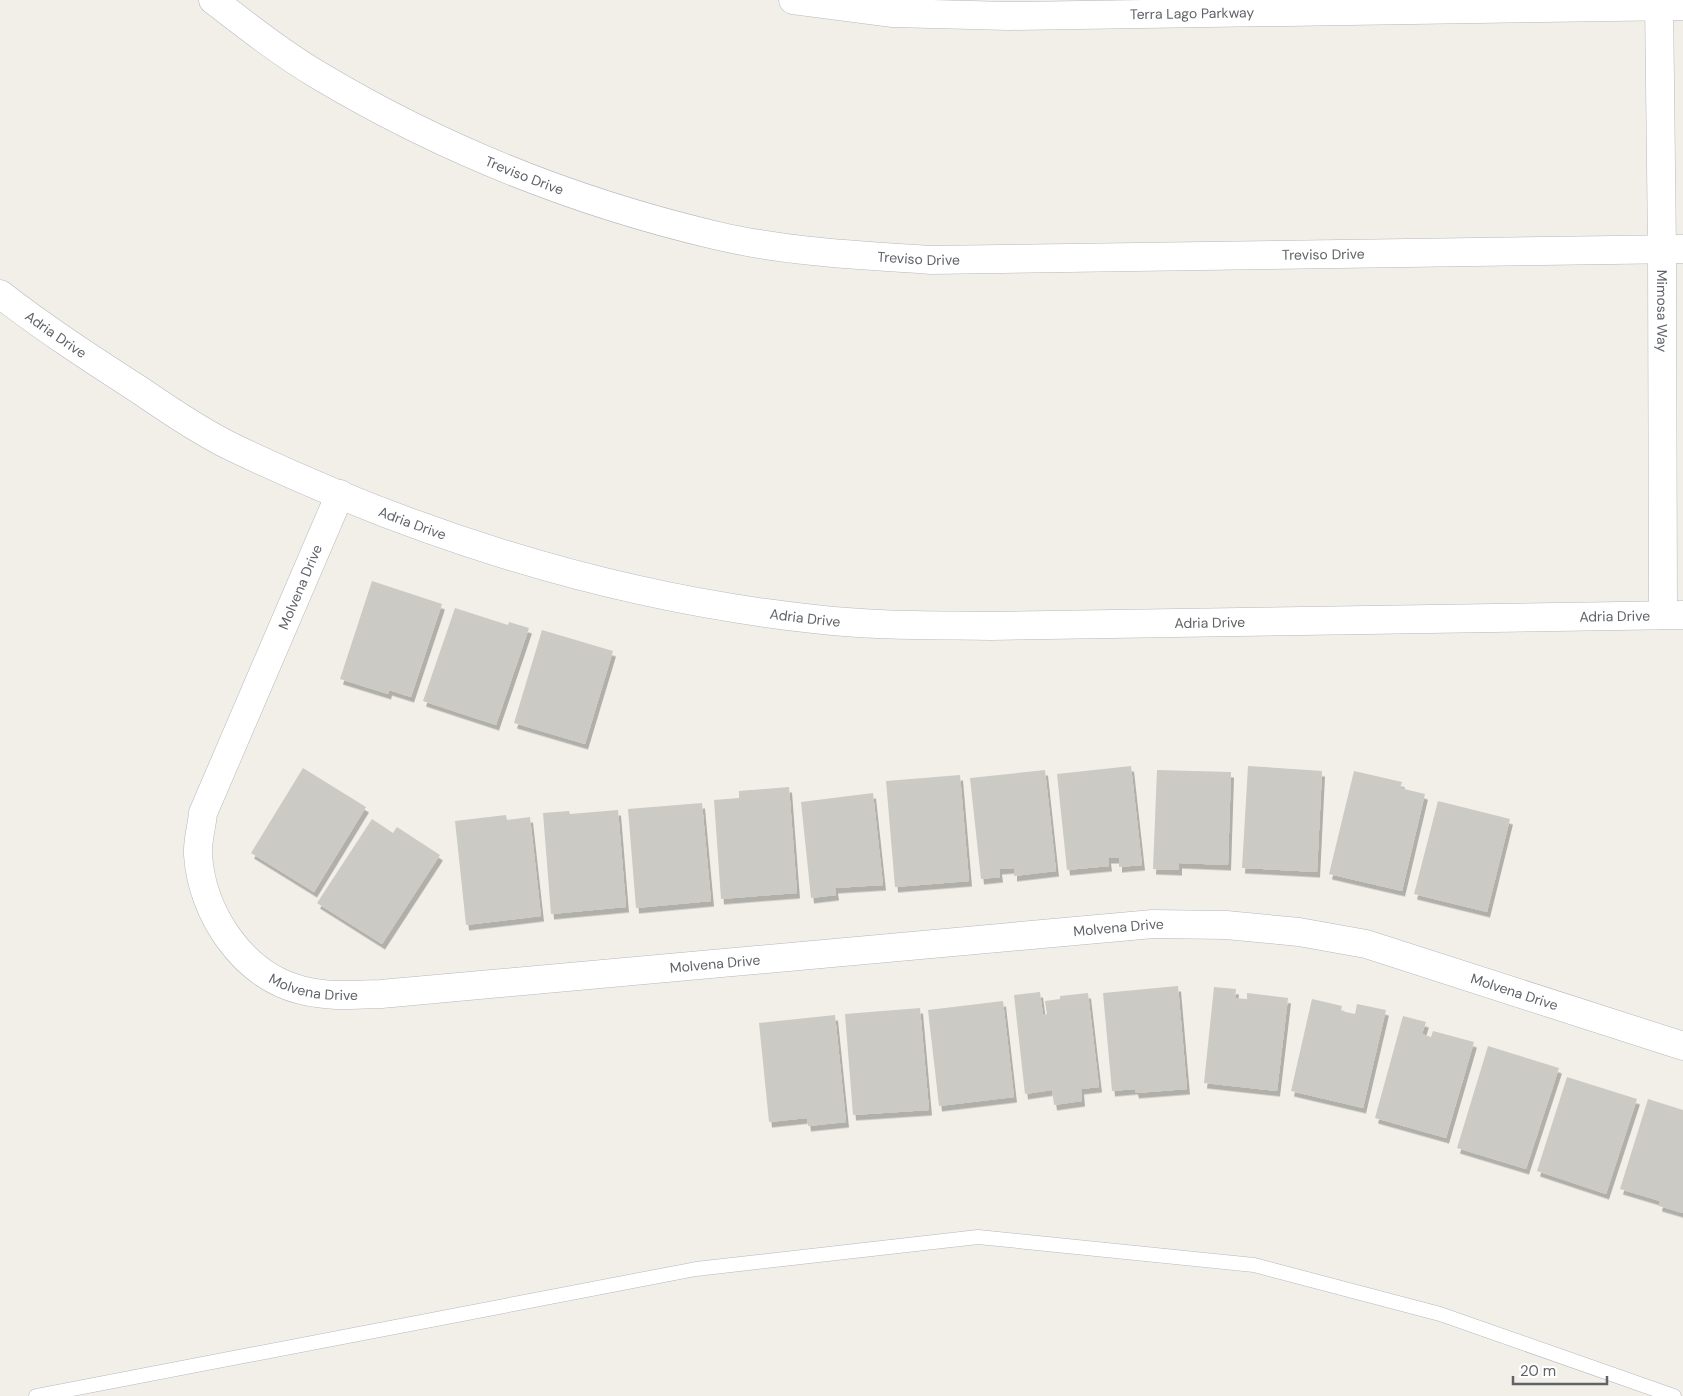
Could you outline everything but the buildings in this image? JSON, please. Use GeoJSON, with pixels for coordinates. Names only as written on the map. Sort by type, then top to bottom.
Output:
{"type":"FeatureCollection","features":[{"type":"Feature","properties":{"kind":"street","name":"Treviso Drive"},"geometry":{"type":"LineString","coordinates":[[213,0],[316,74],[385,113],[465,151],[552,187],[632,213],[716,236],[817,252],[931,260],[1673,249]]}},
{"type":"Feature","properties":{"kind":"street","name":"Terra Lago Parkway"},"geometry":{"type":"LineString","coordinates":[[793,0],[893,13],[1009,16],[1667,4]]}},
{"type":"Feature","properties":{"kind":"street","name":"Mimosa Way"},"geometry":{"type":"LineString","coordinates":[[1667,4],[1673,249],[1673,615]]}},
{"type":"Feature","properties":{"kind":"street","name":"Adria Drive"},"geometry":{"type":"LineString","coordinates":[[0,294],[83,354],[222,441],[340,494],[468,544],[556,572],[661,597],[817,620],[897,625],[991,626],[1673,615]]}},
{"type":"Feature","properties":{"kind":"street","name":"Molvena Drive"},"geometry":{"type":"LineString","coordinates":[[340,494],[203,813],[198,854],[206,891],[220,926],[240,954],[270,976],[300,990],[335,996],[381,994],[1153,924],[1226,925],[1299,932],[1366,944],[1683,1046]]}},
{"type":"Feature","properties":{"kind":"lane"},"geometry":{"type":"LineString","coordinates":[[36,1396],[696,1269],[978,1237],[1254,1265],[1440,1314],[1674,1396]]}}]}
